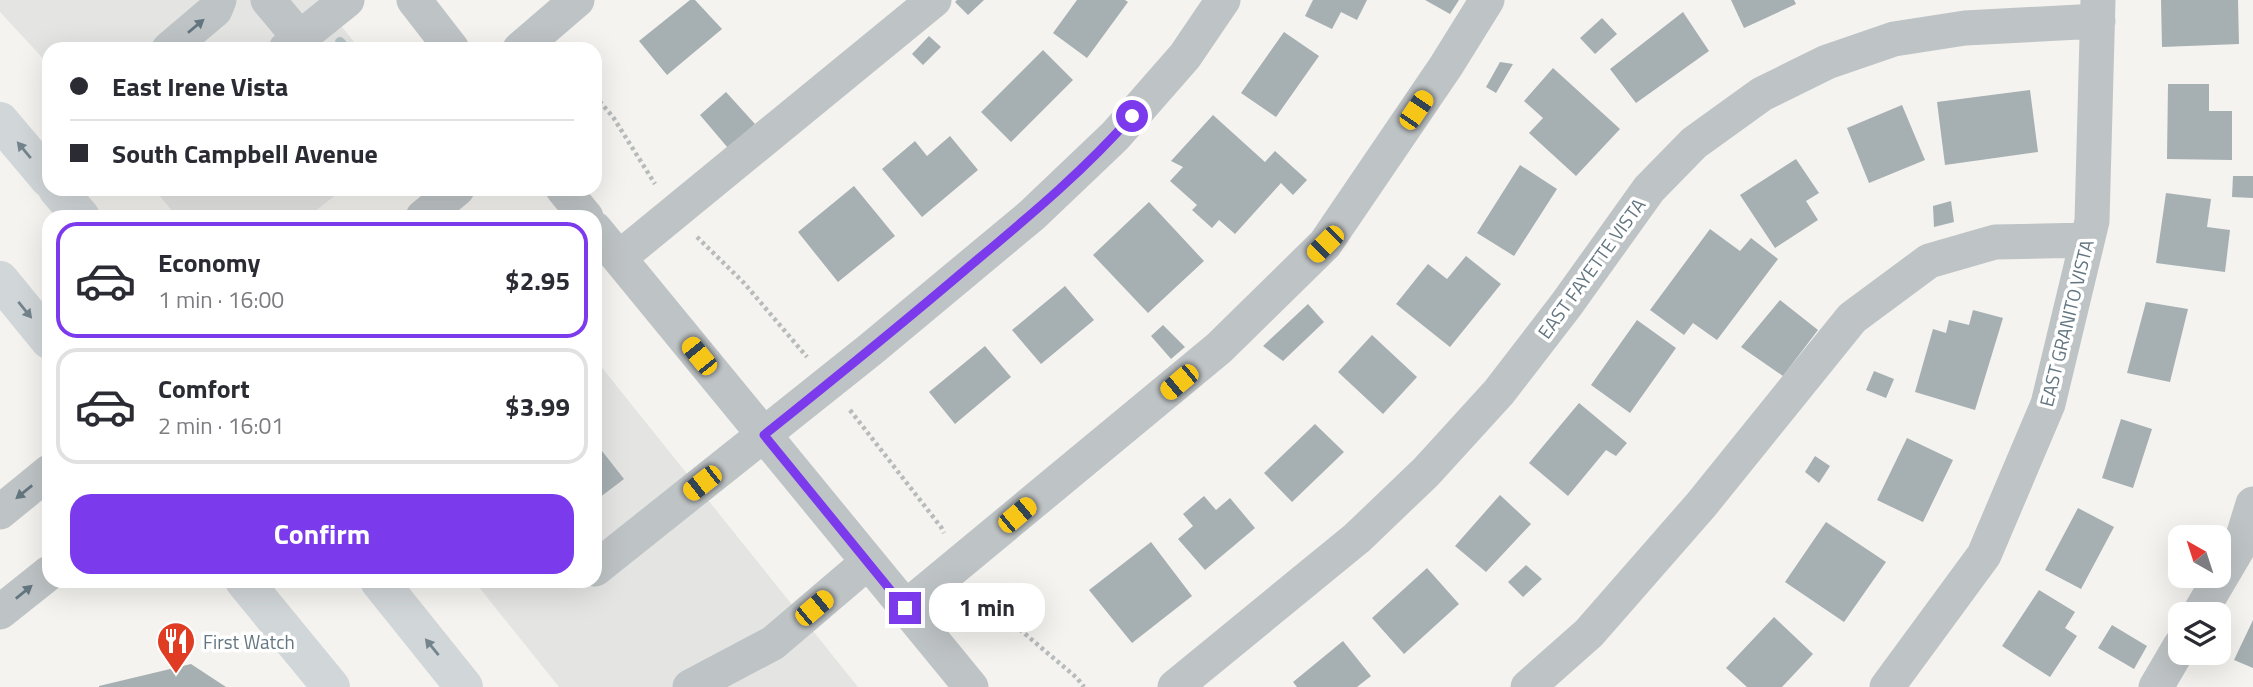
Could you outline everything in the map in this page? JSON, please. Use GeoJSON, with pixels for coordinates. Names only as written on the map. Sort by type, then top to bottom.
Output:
{"type":"FeatureCollection","features":[{"type":"Feature","properties":{"kind":"main road"},"geometry":{"type":"LineString","coordinates":[[0,121],[42,171]]}},
{"type":"Feature","properties":{"kind":"main road"},"geometry":{"type":"LineString","coordinates":[[64,196],[75,210]]}},
{"type":"Feature","properties":{"kind":"main road"},"geometry":{"type":"LineString","coordinates":[[0,280],[42,331]]}},
{"type":"Feature","properties":{"kind":"main road"},"geometry":{"type":"LineString","coordinates":[[250,588],[331,687]]}},
{"type":"Feature","properties":{"kind":"main road"},"geometry":{"type":"LineString","coordinates":[[385,588],[464,687]]}},
{"type":"Feature","properties":{"kind":"street"},"geometry":{"type":"LineString","coordinates":[[177,42],[215,10],[219,0]]}},
{"type":"Feature","properties":{"kind":"street"},"geometry":{"type":"LineString","coordinates":[[268,0],[292,42]]}},
{"type":"Feature","properties":{"kind":"street"},"geometry":{"type":"LineString","coordinates":[[294,42],[347,0]]}},
{"type":"Feature","properties":{"kind":"street"},"geometry":{"type":"LineString","coordinates":[[414,0],[447,42]]}},
{"type":"Feature","properties":{"kind":"street"},"geometry":{"type":"LineString","coordinates":[[528,42],[577,0]]}},
{"type":"Feature","properties":{"kind":"street"},"geometry":{"type":"LineString","coordinates":[[619,258],[934,0]]}},
{"type":"Feature","properties":{"kind":"street"},"geometry":{"type":"LineString","coordinates":[[602,563],[871,349],[1032,215],[1115,136],[1185,56],[1223,0]]}},
{"type":"Feature","properties":{"kind":"street"},"geometry":{"type":"LineString","coordinates":[[905,608],[1219,348],[1325,244],[1446,66],[1487,0]]}},
{"type":"Feature","properties":{"kind":"street","name":"EAST GRANITO VISTA"},"geometry":{"type":"LineString","coordinates":[[1887,687],[1984,555],[2048,404],[2092,220],[2098,10]]}},
{"type":"Feature","properties":{"kind":"street","name":"EAST FAYETTE VISTA"},"geometry":{"type":"LineString","coordinates":[[1175,687],[1357,538],[1426,472],[1499,392],[1566,305],[1649,189],[1694,143],[1762,94],[1827,62],[1894,39],[2098,10]]}},
{"type":"Feature","properties":{"kind":"street"},"geometry":{"type":"LineString","coordinates":[[432,210],[448,196]]}},
{"type":"Feature","properties":{"kind":"street"},"geometry":{"type":"LineString","coordinates":[[569,196],[580,210]]}},
{"type":"Feature","properties":{"kind":"street"},"geometry":{"type":"LineString","coordinates":[[602,237],[971,687]]}},
{"type":"Feature","properties":{"kind":"street"},"geometry":{"type":"LineString","coordinates":[[1528,687],[1589,633],[1675,535],[1852,318],[1929,261],[1995,242],[2087,240]]}},
{"type":"Feature","properties":{"kind":"street"},"geometry":{"type":"LineString","coordinates":[[0,512],[42,478]]}},
{"type":"Feature","properties":{"kind":"street"},"geometry":{"type":"LineString","coordinates":[[2206,602],[2241,543],[2253,504]]}},
{"type":"Feature","properties":{"kind":"street"},"geometry":{"type":"LineString","coordinates":[[690,687],[773,643],[868,562]]}},
{"type":"Feature","properties":{"kind":"street"},"geometry":{"type":"LineString","coordinates":[[0,612],[42,579]]}},
{"type":"Feature","properties":{"kind":"street"},"geometry":{"type":"LineString","coordinates":[[2157,687],[2169,665]]}},
{"type":"Feature","properties":{"kind":"shaded area"},"geometry":{"type":"Polygon","coordinates":[[[0,0],[320,0],[354,42],[42,42],[42,57],[0,12],[0,0]]]}},
{"type":"Feature","properties":{"kind":"shaded area"},"geometry":{"type":"Polygon","coordinates":[[[160,196],[334,196],[317,210],[171,210],[160,196]]]}},
{"type":"Feature","properties":{"kind":"shaded area"},"geometry":{"type":"Polygon","coordinates":[[[602,368],[858,687],[559,687],[480,588],[602,588],[602,368]]]}},
{"type":"Feature","properties":{"kind":"building"},"geometry":{"type":"Polygon","coordinates":[[[690,0],[695,0],[722,29],[667,75],[639,41],[690,0]]]}},
{"type":"Feature","properties":{"kind":"building"},"geometry":{"type":"Polygon","coordinates":[[[984,0],[968,15],[955,2],[984,0]]]}},
{"type":"Feature","properties":{"kind":"building"},"geometry":{"type":"Polygon","coordinates":[[[1077,0],[1128,2],[1087,58],[1053,33],[1077,0]]]}},
{"type":"Feature","properties":{"kind":"building"},"geometry":{"type":"Polygon","coordinates":[[[1313,0],[1367,0],[1357,20],[1341,12],[1332,29],[1305,16],[1313,0]]]}},
{"type":"Feature","properties":{"kind":"building"},"geometry":{"type":"Polygon","coordinates":[[[1425,0],[1459,0],[1450,14],[1425,0]]]}},
{"type":"Feature","properties":{"kind":"building"},"geometry":{"type":"Polygon","coordinates":[[[1731,0],[1794,0],[1796,4],[1744,28],[1731,0]]]}},
{"type":"Feature","properties":{"kind":"building"},"geometry":{"type":"Polygon","coordinates":[[[2161,0],[2238,0],[2239,44],[2162,47],[2161,0]]]}},
{"type":"Feature","properties":{"kind":"building"},"geometry":{"type":"Polygon","coordinates":[[[1683,12],[1709,51],[1636,103],[1610,69],[1683,12]]]}},
{"type":"Feature","properties":{"kind":"building"},"geometry":{"type":"Polygon","coordinates":[[[1602,18],[1617,34],[1595,54],[1580,38],[1602,18]]]}},
{"type":"Feature","properties":{"kind":"building"},"geometry":{"type":"Polygon","coordinates":[[[1284,32],[1319,56],[1276,117],[1241,93],[1284,32]]]}},
{"type":"Feature","properties":{"kind":"building"},"geometry":{"type":"Polygon","coordinates":[[[929,36],[941,47],[923,65],[912,54],[929,36]]]}},
{"type":"Feature","properties":{"kind":"building"},"geometry":{"type":"Polygon","coordinates":[[[1043,50],[1073,80],[1011,142],[981,112],[1043,50]]]}},
{"type":"Feature","properties":{"kind":"building"},"geometry":{"type":"Polygon","coordinates":[[[1500,62],[1513,64],[1496,93],[1486,87],[1500,62]]]}},
{"type":"Feature","properties":{"kind":"building"},"geometry":{"type":"Polygon","coordinates":[[[1553,68],[1620,129],[1576,176],[1529,133],[1543,118],[1524,101],[1553,68]]]}},
{"type":"Feature","properties":{"kind":"building"},"geometry":{"type":"Polygon","coordinates":[[[2168,84],[2209,84],[2209,111],[2232,111],[2232,160],[2167,159],[2168,84]]]}},
{"type":"Feature","properties":{"kind":"building"},"geometry":{"type":"Polygon","coordinates":[[[2030,90],[2038,152],[1945,165],[1937,102],[2030,90]]]}},
{"type":"Feature","properties":{"kind":"building"},"geometry":{"type":"Polygon","coordinates":[[[726,92],[755,124],[728,148],[700,115],[726,92]]]}},
{"type":"Feature","properties":{"kind":"building"},"geometry":{"type":"Polygon","coordinates":[[[1902,105],[1925,160],[1869,183],[1847,128],[1902,105]]]}},
{"type":"Feature","properties":{"kind":"building"},"geometry":{"type":"Polygon","coordinates":[[[1213,115],[1265,162],[1275,151],[1307,180],[1293,195],[1281,183],[1235,234],[1219,220],[1212,228],[1192,210],[1197,205],[1170,181],[1183,167],[1171,161],[1213,115]]]}},
{"type":"Feature","properties":{"kind":"building"},"geometry":{"type":"Polygon","coordinates":[[[950,136],[978,170],[922,217],[882,169],[915,141],[927,156],[950,136]]]}},
{"type":"Feature","properties":{"kind":"building"},"geometry":{"type":"Polygon","coordinates":[[[1796,159],[1819,193],[1806,201],[1818,220],[1775,248],[1740,195],[1796,159]]]}},
{"type":"Feature","properties":{"kind":"building"},"geometry":{"type":"Polygon","coordinates":[[[1520,165],[1557,189],[1514,256],[1477,233],[1520,165]]]}},
{"type":"Feature","properties":{"kind":"building"},"geometry":{"type":"Polygon","coordinates":[[[2233,176],[2253,176],[2253,198],[2232,197],[2233,176]]]}},
{"type":"Feature","properties":{"kind":"building"},"geometry":{"type":"Polygon","coordinates":[[[854,186],[895,236],[838,282],[798,232],[854,186]]]}},
{"type":"Feature","properties":{"kind":"building"},"geometry":{"type":"Polygon","coordinates":[[[2166,193],[2211,199],[2207,227],[2230,230],[2225,272],[2156,263],[2166,193]]]}},
{"type":"Feature","properties":{"kind":"building"},"geometry":{"type":"Polygon","coordinates":[[[1951,201],[1954,222],[1934,227],[1933,206],[1951,201]]]}},
{"type":"Feature","properties":{"kind":"building"},"geometry":{"type":"Polygon","coordinates":[[[1149,202],[1204,261],[1148,313],[1093,255],[1149,202]]]}},
{"type":"Feature","properties":{"kind":"building"},"geometry":{"type":"Polygon","coordinates":[[[1710,229],[1740,251],[1751,238],[1778,259],[1717,340],[1693,323],[1684,335],[1650,310],[1710,229]]]}},
{"type":"Feature","properties":{"kind":"building"},"geometry":{"type":"Polygon","coordinates":[[[1466,256],[1501,284],[1450,347],[1396,304],[1428,264],[1447,279],[1466,256]]]}},
{"type":"Feature","properties":{"kind":"building"},"geometry":{"type":"Polygon","coordinates":[[[1065,286],[1094,320],[1041,364],[1012,330],[1065,286]]]}},
{"type":"Feature","properties":{"kind":"building"},"geometry":{"type":"Polygon","coordinates":[[[1780,300],[1818,330],[1783,376],[1741,347],[1780,300]]]}},
{"type":"Feature","properties":{"kind":"building"},"geometry":{"type":"Polygon","coordinates":[[[2146,302],[2188,309],[2170,382],[2127,373],[2146,302]]]}},
{"type":"Feature","properties":{"kind":"building"},"geometry":{"type":"Polygon","coordinates":[[[1308,304],[1324,322],[1283,361],[1263,346],[1308,304]]]}},
{"type":"Feature","properties":{"kind":"building"},"geometry":{"type":"Polygon","coordinates":[[[1973,310],[2003,318],[1975,410],[1915,392],[1933,329],[1946,333],[1949,320],[1969,325],[1973,310]]]}},
{"type":"Feature","properties":{"kind":"building"},"geometry":{"type":"Polygon","coordinates":[[[1637,320],[1676,348],[1630,413],[1591,385],[1637,320]]]}},
{"type":"Feature","properties":{"kind":"building"},"geometry":{"type":"Polygon","coordinates":[[[1163,325],[1185,347],[1171,359],[1151,336],[1163,325]]]}},
{"type":"Feature","properties":{"kind":"building"},"geometry":{"type":"Polygon","coordinates":[[[1372,335],[1417,377],[1383,414],[1338,372],[1372,335]]]}},
{"type":"Feature","properties":{"kind":"building"},"geometry":{"type":"Polygon","coordinates":[[[985,346],[1011,377],[955,424],[929,392],[985,346]]]}},
{"type":"Feature","properties":{"kind":"building"},"geometry":{"type":"Polygon","coordinates":[[[1874,371],[1894,379],[1886,398],[1866,390],[1874,371]]]}},
{"type":"Feature","properties":{"kind":"building"},"geometry":{"type":"Polygon","coordinates":[[[1579,403],[1627,443],[1616,456],[1606,450],[1568,496],[1529,463],[1579,403]]]}},
{"type":"Feature","properties":{"kind":"building"},"geometry":{"type":"Polygon","coordinates":[[[2121,419],[2152,429],[2133,488],[2102,478],[2121,419]]]}},
{"type":"Feature","properties":{"kind":"building"},"geometry":{"type":"Polygon","coordinates":[[[1315,424],[1344,452],[1292,502],[1264,473],[1315,424]]]}},
{"type":"Feature","properties":{"kind":"building"},"geometry":{"type":"Polygon","coordinates":[[[1907,438],[1953,460],[1923,522],[1877,500],[1907,438]]]}},
{"type":"Feature","properties":{"kind":"building"},"geometry":{"type":"Polygon","coordinates":[[[602,451],[624,479],[602,496],[602,451]]]}},
{"type":"Feature","properties":{"kind":"building"},"geometry":{"type":"Polygon","coordinates":[[[1815,456],[1830,466],[1819,483],[1805,472],[1815,456]]]}},
{"type":"Feature","properties":{"kind":"building"},"geometry":{"type":"Polygon","coordinates":[[[1500,495],[1531,524],[1486,572],[1455,546],[1500,495]]]}},
{"type":"Feature","properties":{"kind":"building"},"geometry":{"type":"Polygon","coordinates":[[[1204,496],[1216,510],[1230,498],[1255,528],[1205,570],[1178,539],[1193,526],[1183,514],[1204,496]]]}},
{"type":"Feature","properties":{"kind":"building"},"geometry":{"type":"Polygon","coordinates":[[[2078,508],[2114,527],[2081,589],[2045,570],[2078,508]]]}},
{"type":"Feature","properties":{"kind":"building"},"geometry":{"type":"Polygon","coordinates":[[[1826,522],[1886,562],[1844,622],[1785,582],[1826,522]]]}},
{"type":"Feature","properties":{"kind":"building"},"geometry":{"type":"Polygon","coordinates":[[[1151,542],[1192,596],[1132,643],[1089,590],[1151,542]]]}},
{"type":"Feature","properties":{"kind":"building"},"geometry":{"type":"Polygon","coordinates":[[[1526,565],[1542,579],[1523,597],[1508,582],[1526,565]]]}},
{"type":"Feature","properties":{"kind":"building"},"geometry":{"type":"Polygon","coordinates":[[[1427,568],[1459,604],[1404,654],[1372,618],[1427,568]]]}},
{"type":"Feature","properties":{"kind":"building"},"geometry":{"type":"Polygon","coordinates":[[[2039,590],[2075,612],[2065,628],[2077,636],[2050,677],[2002,646],[2039,590]]]}},
{"type":"Feature","properties":{"kind":"building"},"geometry":{"type":"Polygon","coordinates":[[[1774,617],[1813,654],[1782,687],[1747,687],[1726,668],[1774,617]]]}},
{"type":"Feature","properties":{"kind":"building"},"geometry":{"type":"Polygon","coordinates":[[[2253,620],[2253,668],[2234,660],[2253,620]]]}},
{"type":"Feature","properties":{"kind":"building"},"geometry":{"type":"Polygon","coordinates":[[[2112,625],[2147,646],[2134,669],[2098,648],[2112,625]]]}},
{"type":"Feature","properties":{"kind":"building"},"geometry":{"type":"Polygon","coordinates":[[[1343,641],[1371,676],[1357,687],[1297,687],[1293,682],[1343,641]]]}},
{"type":"Feature","properties":{"kind":"building","name":"First Watch"},"geometry":{"type":"Polygon","coordinates":[[[191,664],[226,687],[99,687],[99,686],[191,664]]]}},
{"type":"Feature","properties":{"kind":"place","name":"First Watch"},"geometry":{"type":"Point","coordinates":[176,675]}},
{"type":"Feature","properties":{"kind":"route"},"geometry":{"type":"LineString","coordinates":[[905,608],[764,435],[1032,215],[1115,136],[1132,116]]}}]}
